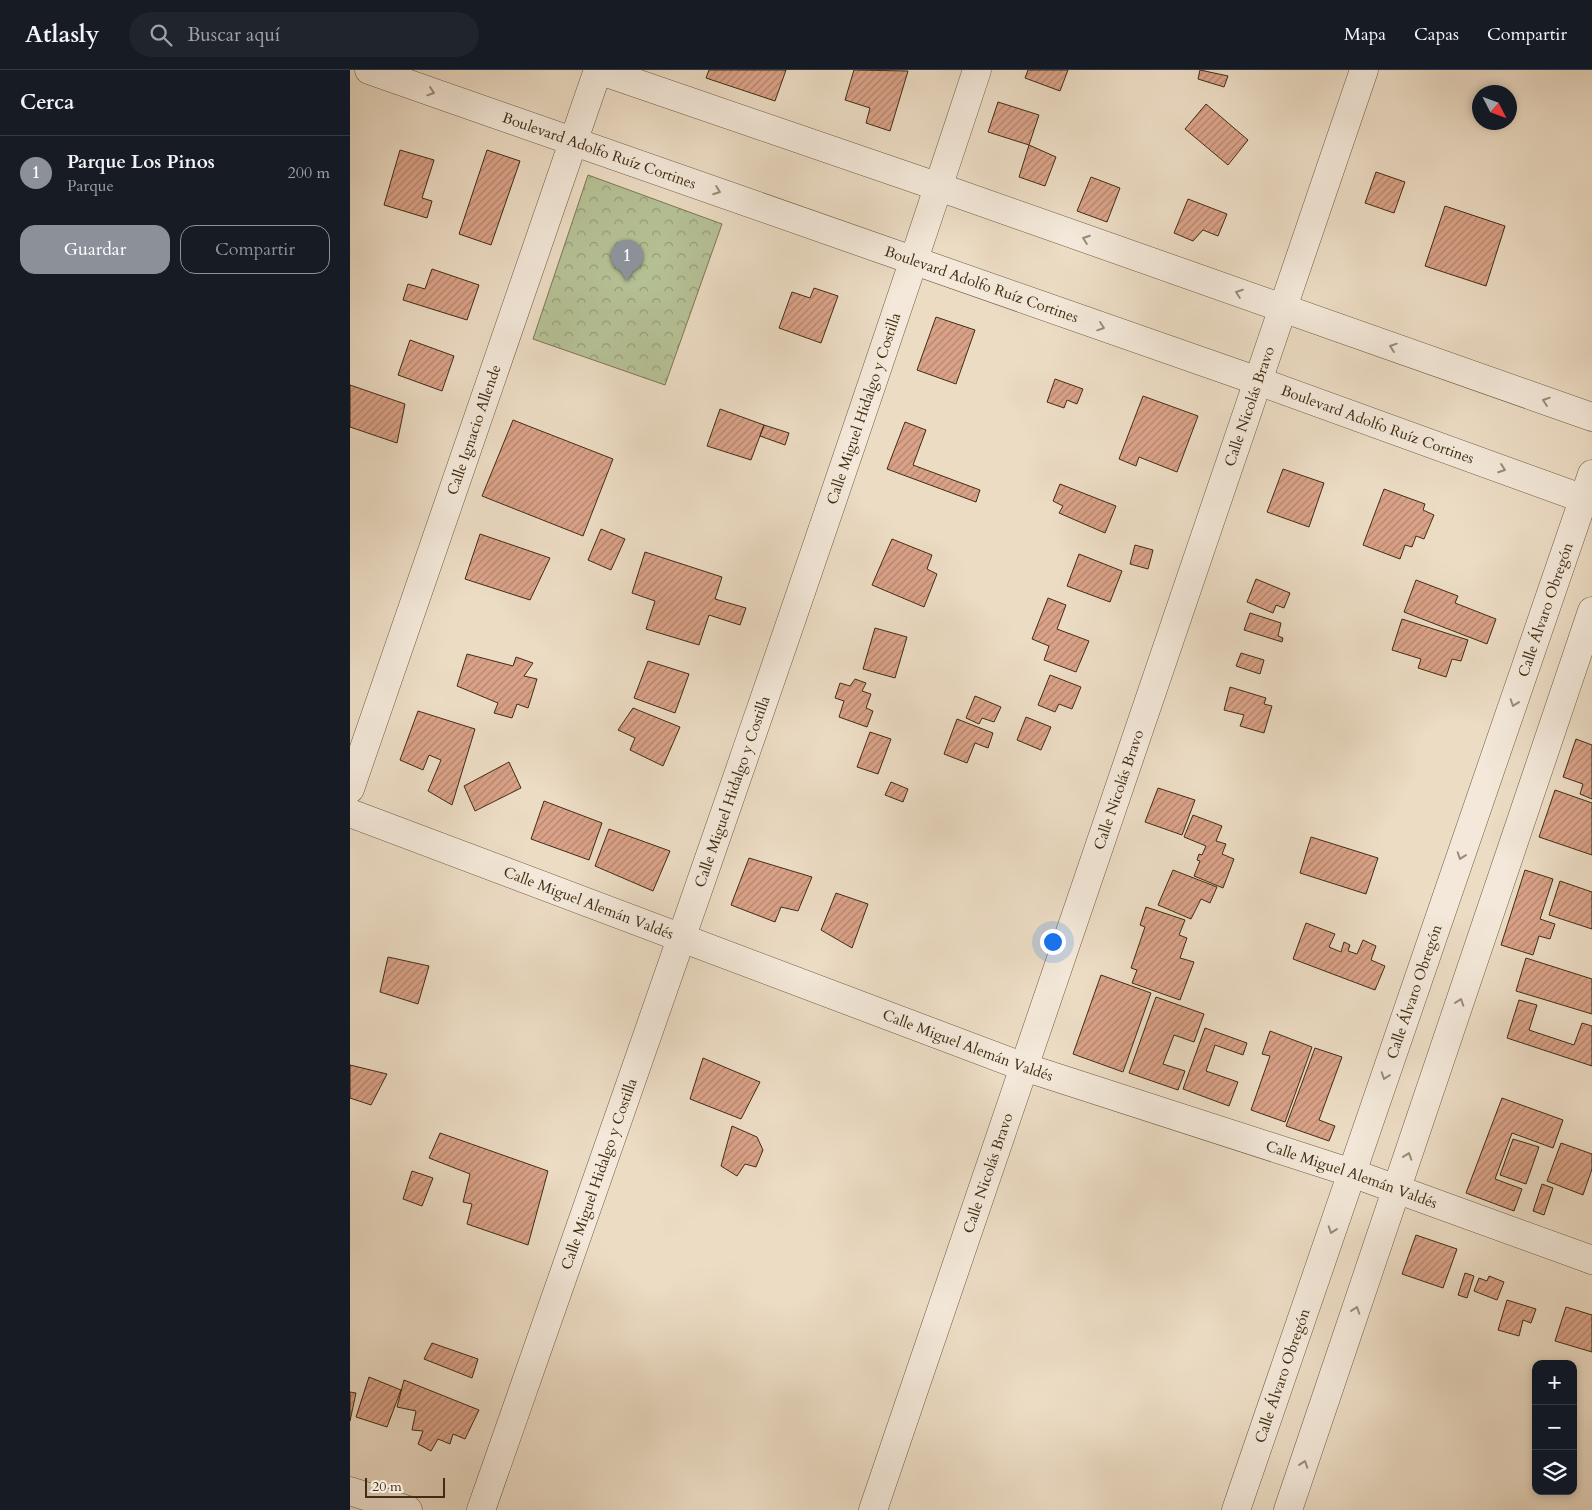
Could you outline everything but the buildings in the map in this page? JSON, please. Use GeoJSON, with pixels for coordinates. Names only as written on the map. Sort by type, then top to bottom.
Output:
{"type":"FeatureCollection","features":[{"type":"Feature","properties":{"kind":"street","name":"Boulevard Adolfo Ruíz Cortines"},"geometry":{"type":"LineString","coordinates":[[369,70],[1258,381],[1589,492]]}},
{"type":"Feature","properties":{"kind":"street","name":"Calle Ignacio Allende"},"geometry":{"type":"LineString","coordinates":[[350,789],[598,70]]}},
{"type":"Feature","properties":{"kind":"street"},"geometry":{"type":"LineString","coordinates":[[598,70],[939,187],[1592,417]]}},
{"type":"Feature","properties":{"kind":"street","name":"Calle Miguel Hidalgo y Costilla"},"geometry":{"type":"LineString","coordinates":[[481,1510],[682,936],[914,261],[977,70]]}},
{"type":"Feature","properties":{"kind":"street","name":"Calle Nicolás Bravo"},"geometry":{"type":"LineString","coordinates":[[873,1510],[1364,70]]}},
{"type":"Feature","properties":{"kind":"street","name":"Calle Álvaro Obregón"},"geometry":{"type":"LineString","coordinates":[[1236,1510],[1589,492]]}},
{"type":"Feature","properties":{"kind":"street"},"geometry":{"type":"LineString","coordinates":[[1288,1510],[1592,611]]}},
{"type":"Feature","properties":{"kind":"street","name":"Calle Miguel Alemán Valdés"},"geometry":{"type":"LineString","coordinates":[[350,813],[682,936],[1024,1067],[1352,1173],[1396,1191],[1592,1260]]}},
{"type":"Feature","properties":{"kind":"street"},"geometry":{"type":"LineString","coordinates":[[350,1491],[408,1510]]}},
{"type":"Feature","properties":{"kind":"green space"},"geometry":{"type":"Polygon","coordinates":[[[588,175],[722,224],[665,385],[533,339],[588,175]]]}},
{"type":"Feature","properties":{"kind":"place","name":"Parque Los Pinos"},"geometry":{"type":"Point","coordinates":[627,281]}}]}
